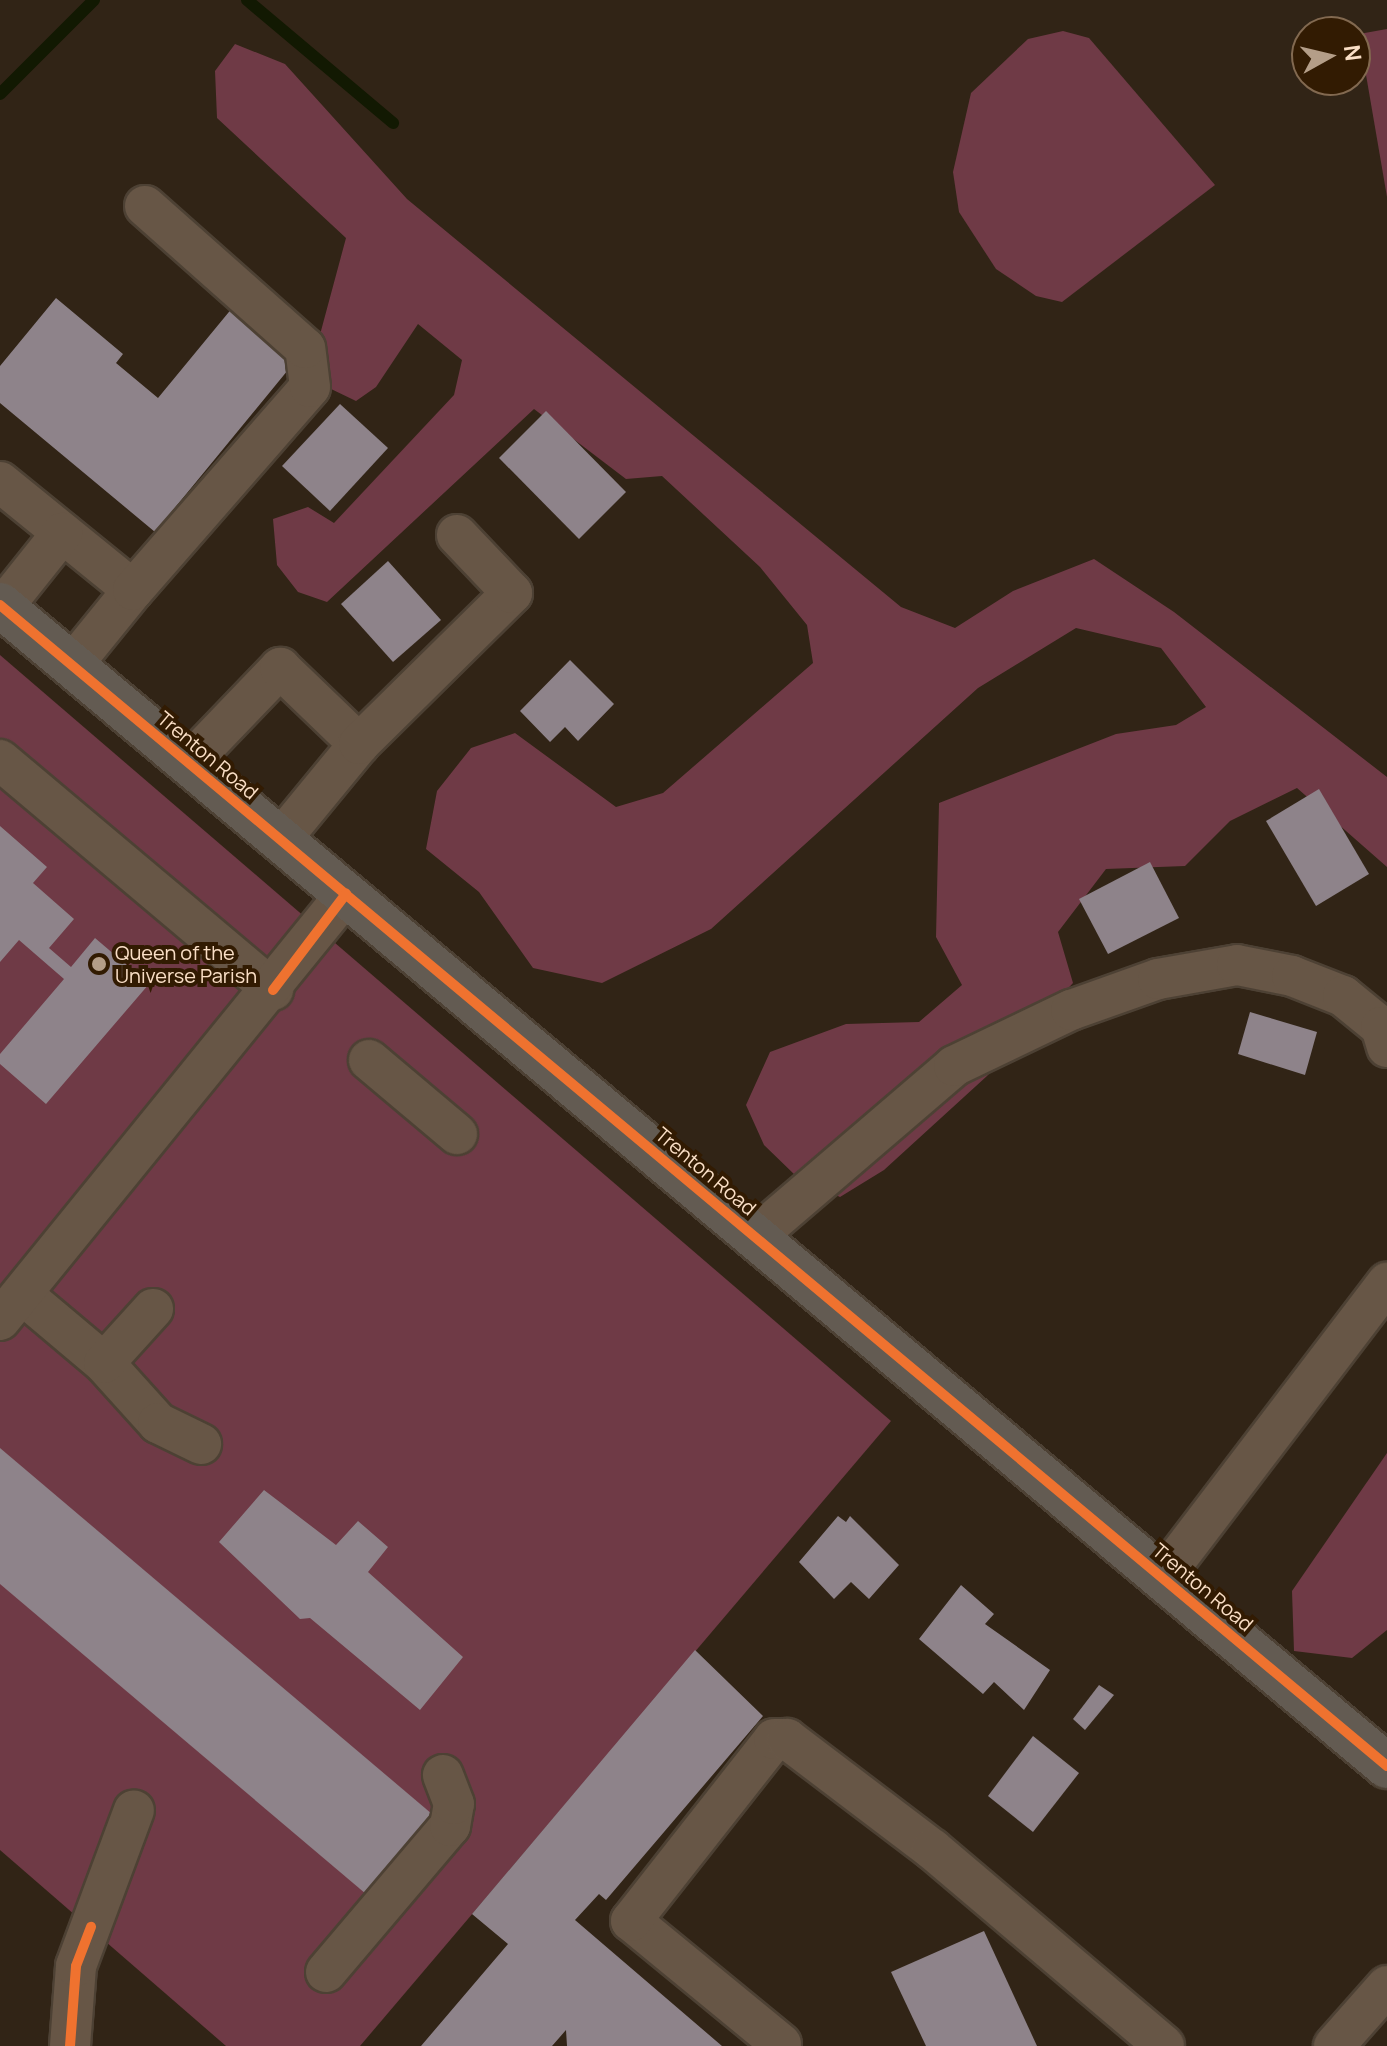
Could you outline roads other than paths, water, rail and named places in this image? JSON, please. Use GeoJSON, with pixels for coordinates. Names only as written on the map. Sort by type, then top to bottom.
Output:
{"type":"FeatureCollection","features":[{"type":"Feature","properties":{"kind":"main road","name":"Trenton Road"},"geometry":{"type":"LineString","coordinates":[[1,606],[1387,1766]]}},
{"type":"Feature","properties":{"kind":"street"},"geometry":{"type":"LineString","coordinates":[[72,665],[133,590],[310,387],[305,348],[145,206]]}},
{"type":"Feature","properties":{"kind":"street"},"geometry":{"type":"LineString","coordinates":[[0,482],[133,590]]}},
{"type":"Feature","properties":{"kind":"street"},"geometry":{"type":"LineString","coordinates":[[1,606],[62,533]]}},
{"type":"Feature","properties":{"kind":"street"},"geometry":{"type":"LineString","coordinates":[[281,839],[359,744],[512,593],[457,535]]}},
{"type":"Feature","properties":{"kind":"street"},"geometry":{"type":"LineString","coordinates":[[189,763],[280,668],[359,744]]}},
{"type":"Feature","properties":{"kind":"street"},"geometry":{"type":"LineString","coordinates":[[0,760],[273,990]]}},
{"type":"Feature","properties":{"kind":"street"},"geometry":{"type":"LineString","coordinates":[[201,1444],[158,1423],[104,1363],[11,1307],[273,990],[346,894]]}},
{"type":"Feature","properties":{"kind":"street"},"geometry":{"type":"LineString","coordinates":[[756,1236],[954,1066],[1071,1010],[1158,979],[1237,965],[1292,976],[1343,996],[1381,1027],[1387,1047]]}},
{"type":"Feature","properties":{"kind":"street"},"geometry":{"type":"LineString","coordinates":[[369,1060],[457,1134]]}},
{"type":"Feature","properties":{"kind":"street"},"geometry":{"type":"LineString","coordinates":[[1163,1577],[1387,1283]]}},
{"type":"Feature","properties":{"kind":"street"},"geometry":{"type":"LineString","coordinates":[[104,1363],[153,1309]]}},
{"type":"Feature","properties":{"kind":"street"},"geometry":{"type":"LineString","coordinates":[[781,2044],[631,1921],[774,1739],[787,1739],[932,1849],[1164,2046]]}},
{"type":"Feature","properties":{"kind":"street"},"geometry":{"type":"LineString","coordinates":[[326,1972],[450,1826],[454,1804],[443,1775]]}},
{"type":"Feature","properties":{"kind":"street"},"geometry":{"type":"LineString","coordinates":[[70,2046],[76,1966],[134,1810]]}},
{"type":"Feature","properties":{"kind":"street"},"geometry":{"type":"LineString","coordinates":[[1334,2046],[1387,1986]]}},
{"type":"Feature","properties":{"kind":"waterway"},"geometry":{"type":"LineString","coordinates":[[0,94],[94,0]]}},
{"type":"Feature","properties":{"kind":"waterway"},"geometry":{"type":"LineString","coordinates":[[247,0],[393,123]]}},
{"type":"Feature","properties":{"kind":"place","name":"Queen of the Universe Parish"},"geometry":{"type":"Point","coordinates":[99,964]}}]}
